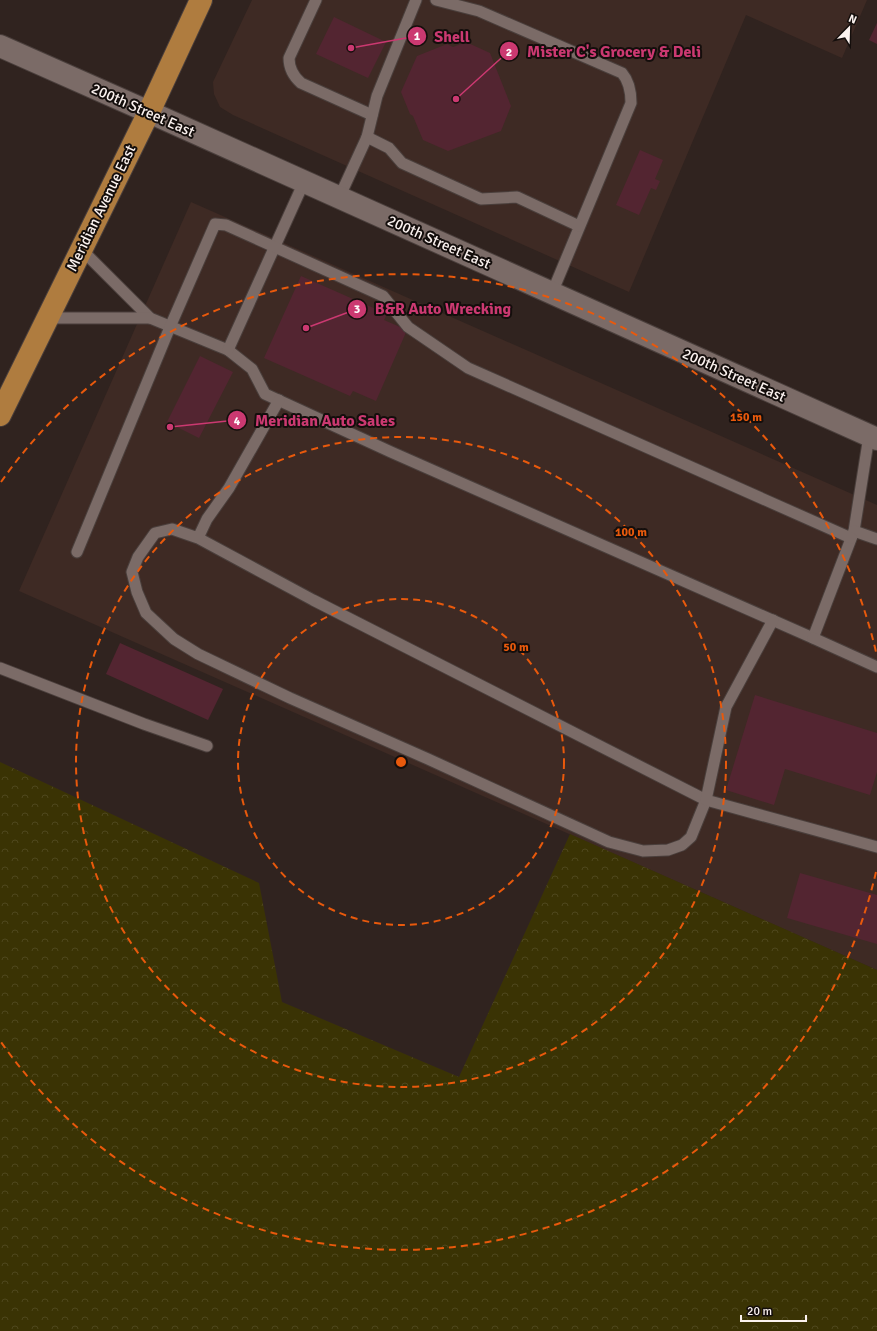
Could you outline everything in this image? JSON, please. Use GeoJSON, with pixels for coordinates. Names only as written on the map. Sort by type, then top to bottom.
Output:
{"type":"FeatureCollection","features":[{"type":"Feature","properties":{"kind":"main road","name":"Meridian Avenue East"},"geometry":{"type":"LineString","coordinates":[[0,415],[149,112],[201,0]]}},
{"type":"Feature","properties":{"kind":"street","name":"200th Street East"},"geometry":{"type":"LineString","coordinates":[[0,46],[873,437]]}},
{"type":"Feature","properties":{"kind":"lane"},"geometry":{"type":"LineString","coordinates":[[316,0],[289,58],[289,65],[292,72],[295,78],[301,83],[372,115]]}},
{"type":"Feature","properties":{"kind":"lane"},"geometry":{"type":"LineString","coordinates":[[338,198],[367,137],[377,96],[416,0]]}},
{"type":"Feature","properties":{"kind":"lane"},"geometry":{"type":"LineString","coordinates":[[436,0],[479,11],[622,73],[627,78],[631,103],[552,293]]}},
{"type":"Feature","properties":{"kind":"lane"},"geometry":{"type":"LineString","coordinates":[[367,137],[389,148],[402,163],[481,199],[517,197],[579,226]]}},
{"type":"Feature","properties":{"kind":"lane"},"geometry":{"type":"LineString","coordinates":[[228,350],[304,182]]}},
{"type":"Feature","properties":{"kind":"lane"},"geometry":{"type":"LineString","coordinates":[[77,552],[170,327],[215,224],[226,225],[383,296],[408,326],[468,368],[853,534],[877,540]]}},
{"type":"Feature","properties":{"kind":"lane"},"geometry":{"type":"LineString","coordinates":[[81,249],[150,318],[228,350],[252,369],[265,394],[390,452],[877,667]]}},
{"type":"Feature","properties":{"kind":"lane"},"geometry":{"type":"LineString","coordinates":[[47,318],[150,318]]}},
{"type":"Feature","properties":{"kind":"lane"},"geometry":{"type":"LineString","coordinates":[[198,538],[207,519],[229,488],[279,400]]}},
{"type":"Feature","properties":{"kind":"lane"},"geometry":{"type":"LineString","coordinates":[[813,638],[853,534],[873,437]]}},
{"type":"Feature","properties":{"kind":"lane"},"geometry":{"type":"LineString","coordinates":[[773,620],[726,707],[706,800],[691,837],[682,845],[668,850],[643,851],[609,842],[290,698],[198,654],[174,639],[146,613],[137,592],[132,572],[138,556],[155,533],[172,529],[198,538],[313,600],[706,800],[877,847]]}},
{"type":"Feature","properties":{"kind":"lane"},"geometry":{"type":"LineString","coordinates":[[0,668],[144,724],[207,746]]}},
{"type":"Feature","properties":{"kind":"shaded area"},"geometry":{"type":"Polygon","coordinates":[[[252,0],[867,0],[842,58],[746,15],[629,292],[233,115],[220,107],[214,94],[213,82],[252,0]]]}},
{"type":"Feature","properties":{"kind":"shaded area"},"geometry":{"type":"Polygon","coordinates":[[[191,202],[877,505],[877,970],[19,591],[191,202]]]}},
{"type":"Feature","properties":{"kind":"green space"},"geometry":{"type":"Polygon","coordinates":[[[0,762],[259,883],[282,1002],[459,1077],[570,834],[877,970],[877,1331],[0,1331],[0,762]]]}},
{"type":"Feature","properties":{"kind":"building"},"geometry":{"type":"Polygon","coordinates":[[[334,17],[386,42],[368,78],[316,54],[334,17]]]}},
{"type":"Feature","properties":{"kind":"building"},"geometry":{"type":"Polygon","coordinates":[[[877,23],[877,44],[869,40],[877,23]]]}},
{"type":"Feature","properties":{"kind":"building"},"geometry":{"type":"Polygon","coordinates":[[[466,42],[490,53],[511,106],[501,131],[448,151],[423,140],[401,92],[417,56],[447,44],[453,47],[466,42]]]}},
{"type":"Feature","properties":{"kind":"building"},"geometry":{"type":"Polygon","coordinates":[[[640,150],[663,160],[655,179],[660,181],[656,190],[651,188],[639,215],[616,205],[640,150]]]}},
{"type":"Feature","properties":{"kind":"building"},"geometry":{"type":"Polygon","coordinates":[[[301,276],[387,314],[384,320],[407,330],[376,401],[353,391],[350,396],[264,358],[301,276]]]}},
{"type":"Feature","properties":{"kind":"building"},"geometry":{"type":"Polygon","coordinates":[[[200,356],[233,372],[199,438],[167,422],[200,356]]]}},
{"type":"Feature","properties":{"kind":"building"},"geometry":{"type":"Polygon","coordinates":[[[120,643],[223,689],[208,720],[106,674],[120,643]]]}},
{"type":"Feature","properties":{"kind":"building"},"geometry":{"type":"Polygon","coordinates":[[[755,695],[877,733],[877,772],[870,795],[785,769],[774,805],[726,790],[755,695]]]}},
{"type":"Feature","properties":{"kind":"building"},"geometry":{"type":"Polygon","coordinates":[[[800,873],[877,895],[877,944],[787,918],[800,873]]]}},
{"type":"Feature","properties":{"kind":"place","name":"Shell"},"geometry":{"type":"Point","coordinates":[351,48]}},
{"type":"Feature","properties":{"kind":"place","name":"Mister C's Grocery & Deli"},"geometry":{"type":"Point","coordinates":[456,99]}},
{"type":"Feature","properties":{"kind":"place","name":"B&R Auto Wrecking"},"geometry":{"type":"Point","coordinates":[306,328]}},
{"type":"Feature","properties":{"kind":"place","name":"Meridian Auto Sales"},"geometry":{"type":"Point","coordinates":[170,427]}}]}
